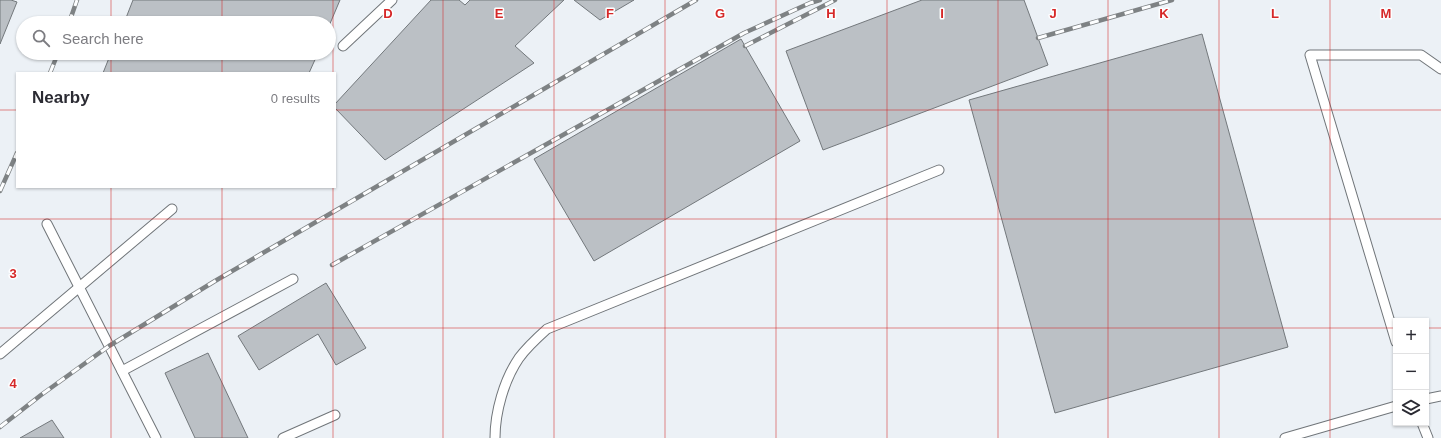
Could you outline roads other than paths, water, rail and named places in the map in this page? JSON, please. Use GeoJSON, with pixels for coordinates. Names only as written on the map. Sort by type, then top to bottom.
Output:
{"type":"FeatureCollection","features":[{"type":"Feature","properties":{"kind":"lane"},"geometry":{"type":"LineString","coordinates":[[342,46],[392,0]]}},
{"type":"Feature","properties":{"kind":"lane"},"geometry":{"type":"LineString","coordinates":[[1393,332],[1310,55],[1421,55],[1441,69]]}},
{"type":"Feature","properties":{"kind":"lane"},"geometry":{"type":"LineString","coordinates":[[496,438],[498,411],[510,376],[519,358],[547,329],[939,170]]}},
{"type":"Feature","properties":{"kind":"lane"},"geometry":{"type":"LineString","coordinates":[[0,354],[172,209]]}},
{"type":"Feature","properties":{"kind":"lane"},"geometry":{"type":"LineString","coordinates":[[46,224],[156,438]]}},
{"type":"Feature","properties":{"kind":"lane"},"geometry":{"type":"LineString","coordinates":[[122,371],[293,279]]}},
{"type":"Feature","properties":{"kind":"lane"},"geometry":{"type":"LineString","coordinates":[[1429,398],[1441,396]]}},
{"type":"Feature","properties":{"kind":"lane"},"geometry":{"type":"LineString","coordinates":[[1285,438],[1393,407]]}},
{"type":"Feature","properties":{"kind":"lane"},"geometry":{"type":"LineString","coordinates":[[283,438],[335,415]]}},
{"type":"Feature","properties":{"kind":"lane"},"geometry":{"type":"LineString","coordinates":[[1423,426],[1428,438]]}},
{"type":"Feature","properties":{"kind":"railway"},"geometry":{"type":"LineString","coordinates":[[71,16],[77,0]]}},
{"type":"Feature","properties":{"kind":"railway"},"geometry":{"type":"LineString","coordinates":[[0,427],[41,395],[109,346],[215,281],[696,0]]}},
{"type":"Feature","properties":{"kind":"railway"},"geometry":{"type":"LineString","coordinates":[[332,265],[744,33],[810,3],[820,0]]}},
{"type":"Feature","properties":{"kind":"railway"},"geometry":{"type":"LineString","coordinates":[[745,46],[835,0]]}},
{"type":"Feature","properties":{"kind":"railway"},"geometry":{"type":"LineString","coordinates":[[1038,38],[1172,0]]}},
{"type":"Feature","properties":{"kind":"railway"},"geometry":{"type":"LineString","coordinates":[[50,72],[55,60]]}},
{"type":"Feature","properties":{"kind":"railway"},"geometry":{"type":"LineString","coordinates":[[0,191],[16,155]]}}]}
